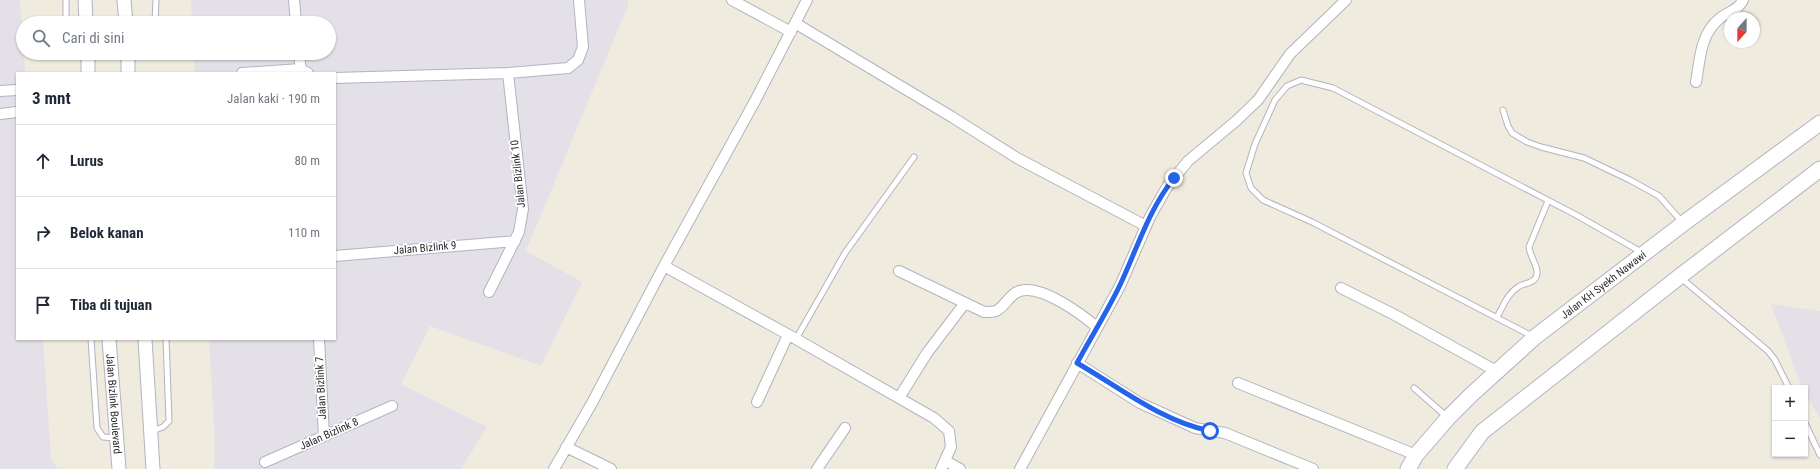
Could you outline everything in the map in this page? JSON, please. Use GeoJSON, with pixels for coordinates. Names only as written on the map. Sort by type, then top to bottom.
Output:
{"type":"FeatureCollection","features":[{"type":"Feature","properties":{"kind":"main road","name":"Jalan KH Syekh Nawawi"},"geometry":{"type":"LineString","coordinates":[[1408,469],[1416,455],[1448,418],[1535,337],[1684,223],[1820,123]]}},
{"type":"Feature","properties":{"kind":"main road"},"geometry":{"type":"LineString","coordinates":[[1455,469],[1482,432],[1820,169]]}},
{"type":"Feature","properties":{"kind":"street"},"geometry":{"type":"LineString","coordinates":[[85,0],[86,16]]}},
{"type":"Feature","properties":{"kind":"street"},"geometry":{"type":"LineString","coordinates":[[124,0],[125,16]]}},
{"type":"Feature","properties":{"kind":"street"},"geometry":{"type":"LineString","coordinates":[[294,0],[295,16]]}},
{"type":"Feature","properties":{"kind":"street"},"geometry":{"type":"LineString","coordinates":[[336,78],[508,73],[568,68],[578,60],[583,47],[579,0]]}},
{"type":"Feature","properties":{"kind":"street"},"geometry":{"type":"LineString","coordinates":[[732,0],[793,28],[952,117],[1017,158],[1146,226]]}},
{"type":"Feature","properties":{"kind":"street"},"geometry":{"type":"LineString","coordinates":[[554,469],[592,403],[807,0]]}},
{"type":"Feature","properties":{"kind":"street"},"geometry":{"type":"LineString","coordinates":[[1020,469],[1120,286],[1146,226],[1167,187],[1188,161],[1236,121],[1258,100],[1290,54],[1346,0]]}},
{"type":"Feature","properties":{"kind":"street"},"geometry":{"type":"LineString","coordinates":[[1696,82],[1704,40],[1711,26],[1721,17],[1733,12],[1743,0]]}},
{"type":"Feature","properties":{"kind":"street"},"geometry":{"type":"LineString","coordinates":[[88,60],[88,72]]}},
{"type":"Feature","properties":{"kind":"street"},"geometry":{"type":"LineString","coordinates":[[128,60],[128,72]]}},
{"type":"Feature","properties":{"kind":"street"},"geometry":{"type":"LineString","coordinates":[[300,60],[303,72]]}},
{"type":"Feature","properties":{"kind":"street","name":"Jalan Bizlink 10"},"geometry":{"type":"LineString","coordinates":[[489,292],[515,241],[520,227],[523,209],[508,73]]}},
{"type":"Feature","properties":{"kind":"street"},"geometry":{"type":"LineString","coordinates":[[0,91],[16,90]]}},
{"type":"Feature","properties":{"kind":"street"},"geometry":{"type":"LineString","coordinates":[[0,114],[16,112]]}},
{"type":"Feature","properties":{"kind":"street","name":"Jalan Bizlink 9"},"geometry":{"type":"LineString","coordinates":[[336,256],[515,241]]}},
{"type":"Feature","properties":{"kind":"street"},"geometry":{"type":"LineString","coordinates":[[664,266],[934,418],[949,431],[951,447],[944,465],[960,469]]}},
{"type":"Feature","properties":{"kind":"street"},"geometry":{"type":"LineString","coordinates":[[899,271],[984,312],[996,311],[1018,291],[1029,290],[1044,294],[1081,314],[1097,327]]}},
{"type":"Feature","properties":{"kind":"street"},"geometry":{"type":"LineString","coordinates":[[1341,288],[1393,314],[1498,372]]}},
{"type":"Feature","properties":{"kind":"street"},"geometry":{"type":"LineString","coordinates":[[899,398],[927,353],[964,303]]}},
{"type":"Feature","properties":{"kind":"street"},"geometry":{"type":"LineString","coordinates":[[757,402],[792,337]]}},
{"type":"Feature","properties":{"kind":"street","name":"Jalan Bizlink Boulevard"},"geometry":{"type":"LineString","coordinates":[[109,340],[119,469]]}},
{"type":"Feature","properties":{"kind":"street"},"geometry":{"type":"LineString","coordinates":[[145,340],[153,469]]}},
{"type":"Feature","properties":{"kind":"street","name":"Jalan Bizlink 7"},"geometry":{"type":"LineString","coordinates":[[319,340],[324,436]]}},
{"type":"Feature","properties":{"kind":"street"},"geometry":{"type":"LineString","coordinates":[[1077,363],[1140,403],[1195,428],[1225,433],[1313,469]]}},
{"type":"Feature","properties":{"kind":"street"},"geometry":{"type":"LineString","coordinates":[[1238,383],[1416,455]]}},
{"type":"Feature","properties":{"kind":"street","name":"Jalan Bizlink 8"},"geometry":{"type":"LineString","coordinates":[[266,462],[392,406]]}},
{"type":"Feature","properties":{"kind":"street"},"geometry":{"type":"LineString","coordinates":[[817,469],[845,428]]}},
{"type":"Feature","properties":{"kind":"street"},"geometry":{"type":"LineString","coordinates":[[566,447],[611,469]]}},
{"type":"Feature","properties":{"kind":"lane"},"geometry":{"type":"LineString","coordinates":[[66,0],[66,16]]}},
{"type":"Feature","properties":{"kind":"lane"},"geometry":{"type":"LineString","coordinates":[[155,16],[156,0]]}},
{"type":"Feature","properties":{"kind":"lane"},"geometry":{"type":"LineString","coordinates":[[1535,337],[1312,222],[1263,200],[1251,188],[1246,173],[1255,144],[1275,100],[1287,86],[1301,80],[1333,88],[1548,201],[1645,254]]}},
{"type":"Feature","properties":{"kind":"lane"},"geometry":{"type":"LineString","coordinates":[[1503,110],[1512,133],[1527,142],[1541,147],[1584,158],[1630,180],[1660,196],[1684,223]]}},
{"type":"Feature","properties":{"kind":"lane"},"geometry":{"type":"LineString","coordinates":[[792,337],[845,253],[914,158]]}},
{"type":"Feature","properties":{"kind":"lane"},"geometry":{"type":"LineString","coordinates":[[1497,317],[1509,295],[1522,285],[1532,282],[1536,276],[1535,265],[1529,248],[1548,201]]}},
{"type":"Feature","properties":{"kind":"lane"},"geometry":{"type":"LineString","coordinates":[[1680,277],[1768,351],[1775,360],[1788,385]]}},
{"type":"Feature","properties":{"kind":"lane"},"geometry":{"type":"LineString","coordinates":[[91,340],[97,428],[103,437],[116,438]]}},
{"type":"Feature","properties":{"kind":"lane"},"geometry":{"type":"LineString","coordinates":[[151,432],[163,427],[169,421],[166,340]]}},
{"type":"Feature","properties":{"kind":"lane"},"geometry":{"type":"LineString","coordinates":[[1414,388],[1448,418]]}},
{"type":"Feature","properties":{"kind":"lane"},"geometry":{"type":"LineString","coordinates":[[1808,429],[1820,455]]}},
{"type":"Feature","properties":{"kind":"shaded area"},"geometry":{"type":"Polygon","coordinates":[[[0,0],[20,0],[21,16],[16,16],[16,60],[24,60],[25,72],[16,72],[16,340],[43,340],[51,460],[58,469],[0,469],[0,0]]]}},
{"type":"Feature","properties":{"kind":"shaded area"},"geometry":{"type":"Polygon","coordinates":[[[191,0],[627,0],[629,3],[526,251],[582,282],[541,366],[430,326],[401,384],[487,427],[461,469],[214,469],[215,441],[209,340],[336,340],[336,72],[195,72],[194,60],[336,60],[336,16],[192,16],[191,0]]]}},
{"type":"Feature","properties":{"kind":"shaded area"},"geometry":{"type":"Polygon","coordinates":[[[1771,304],[1820,311],[1820,418],[1808,399],[1808,385],[1801,385],[1771,304]]]}},
{"type":"Feature","properties":{"kind":"route"},"geometry":{"type":"LineString","coordinates":[[1174,178],[1167,187],[1150,217],[1120,286],[1077,363],[1140,403],[1195,428],[1210,431]]}}]}
